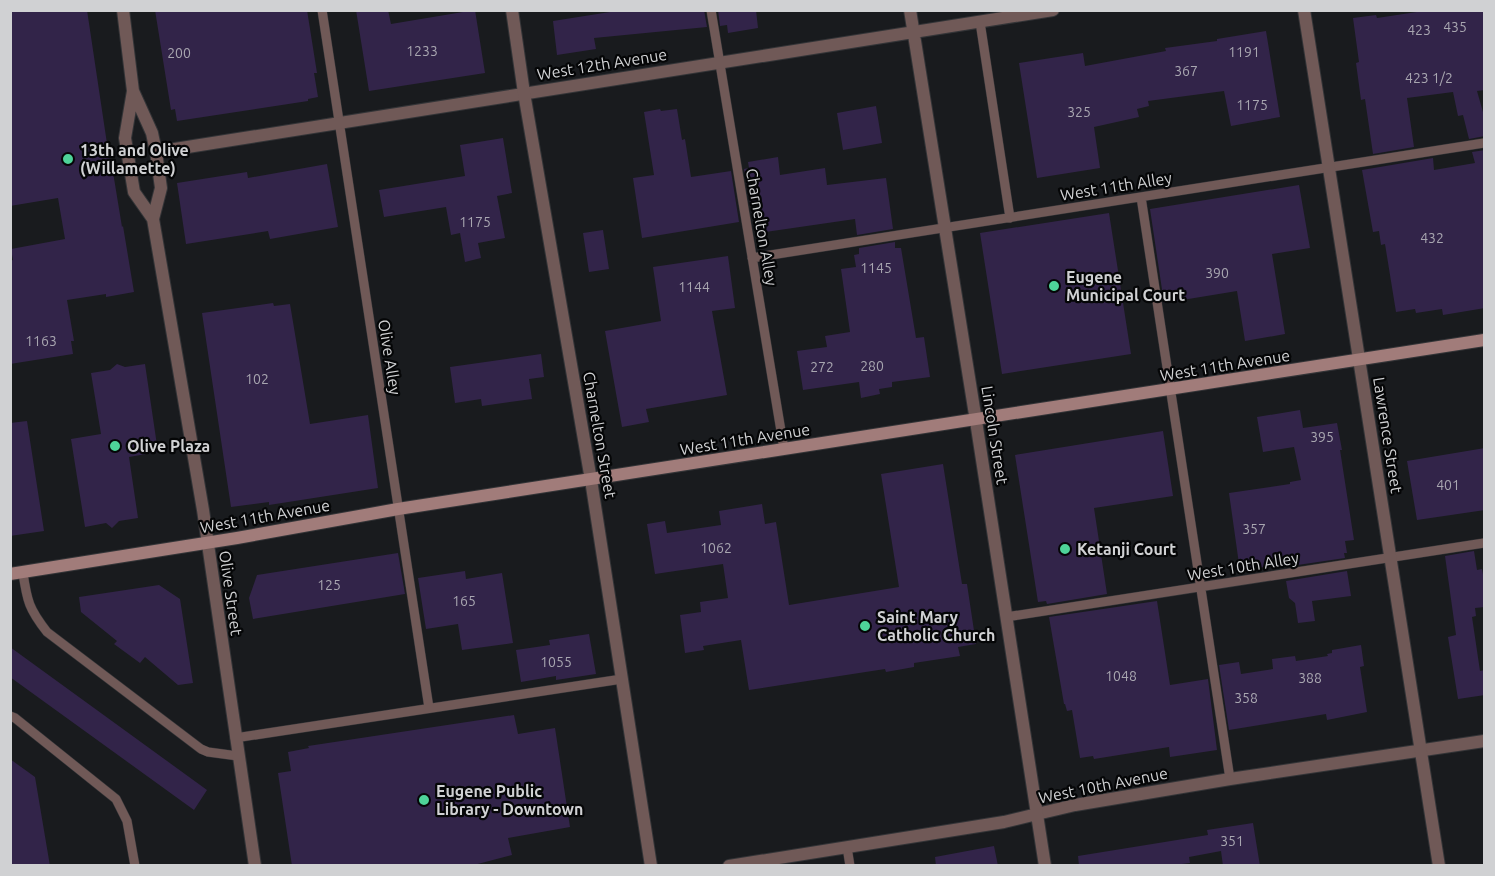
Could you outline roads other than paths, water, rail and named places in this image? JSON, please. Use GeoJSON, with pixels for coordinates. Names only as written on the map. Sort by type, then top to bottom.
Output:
{"type":"FeatureCollection","features":[{"type":"Feature","properties":{"kind":"main road","name":"West 11th Avenue"},"geometry":{"type":"LineString","coordinates":[[17,574],[398,509],[976,421],[1485,340]]}},
{"type":"Feature","properties":{"kind":"street","name":"Olive Street"},"geometry":{"type":"LineString","coordinates":[[123,10],[133,91],[125,138],[134,192],[153,219]]}},
{"type":"Feature","properties":{"kind":"street","name":"Charnelton Street"},"geometry":{"type":"LineString","coordinates":[[512,10],[524,93],[591,480],[651,866]]}},
{"type":"Feature","properties":{"kind":"street","name":"Lincoln Street"},"geometry":{"type":"LineString","coordinates":[[910,10],[1046,866]]}},
{"type":"Feature","properties":{"kind":"street","name":"West 12th Avenue"},"geometry":{"type":"LineString","coordinates":[[156,152],[1053,10]]}},
{"type":"Feature","properties":{"kind":"street","name":"Lawrence Street"},"geometry":{"type":"LineString","coordinates":[[1304,10],[1439,866]]}},
{"type":"Feature","properties":{"kind":"street","name":"Olive Street"},"geometry":{"type":"LineString","coordinates":[[133,91],[152,133],[156,152],[160,188],[153,219],[208,543],[255,866]]}},
{"type":"Feature","properties":{"kind":"street","name":"West 10th Avenue"},"geometry":{"type":"LineString","coordinates":[[729,866],[1004,822],[1075,805],[1230,779],[1485,741]]}},
{"type":"Feature","properties":{"kind":"lane","name":"Olive Alley"},"geometry":{"type":"LineString","coordinates":[[322,10],[429,708]]}},
{"type":"Feature","properties":{"kind":"lane","name":"Charnelton Alley"},"geometry":{"type":"LineString","coordinates":[[711,10],[784,449]]}},
{"type":"Feature","properties":{"kind":"lane"},"geometry":{"type":"LineString","coordinates":[[980,22],[1010,218]]}},
{"type":"Feature","properties":{"kind":"lane","name":"West 11th Alley"},"geometry":{"type":"LineString","coordinates":[[752,258],[1485,143]]}},
{"type":"Feature","properties":{"kind":"lane"},"geometry":{"type":"LineString","coordinates":[[1141,197],[1230,779]]}},
{"type":"Feature","properties":{"kind":"lane","name":"West 10th Alley"},"geometry":{"type":"LineString","coordinates":[[1006,617],[1485,543]]}},
{"type":"Feature","properties":{"kind":"lane"},"geometry":{"type":"LineString","coordinates":[[17,574],[27,601],[47,632],[199,748],[208,752],[238,756]]}},
{"type":"Feature","properties":{"kind":"lane"},"geometry":{"type":"LineString","coordinates":[[235,738],[621,679]]}},
{"type":"Feature","properties":{"kind":"lane"},"geometry":{"type":"LineString","coordinates":[[10,716],[116,799],[128,820],[135,866]]}},
{"type":"Feature","properties":{"kind":"lane"},"geometry":{"type":"LineString","coordinates":[[847,847],[850,866]]}},
{"type":"Feature","properties":{"kind":"place","name":"13th and Olive (Willamette)"},"geometry":{"type":"Point","coordinates":[68,159]}},
{"type":"Feature","properties":{"kind":"place","name":"Eugene Municipal Court"},"geometry":{"type":"Point","coordinates":[1054,286]}},
{"type":"Feature","properties":{"kind":"place","name":"Olive Plaza"},"geometry":{"type":"Point","coordinates":[115,446]}},
{"type":"Feature","properties":{"kind":"place","name":"Ketanji Court"},"geometry":{"type":"Point","coordinates":[1065,549]}},
{"type":"Feature","properties":{"kind":"place","name":"Saint Mary Catholic Church"},"geometry":{"type":"Point","coordinates":[865,626]}},
{"type":"Feature","properties":{"kind":"place","name":"Eugene Public Library - Downtown"},"geometry":{"type":"Point","coordinates":[424,800]}}]}
